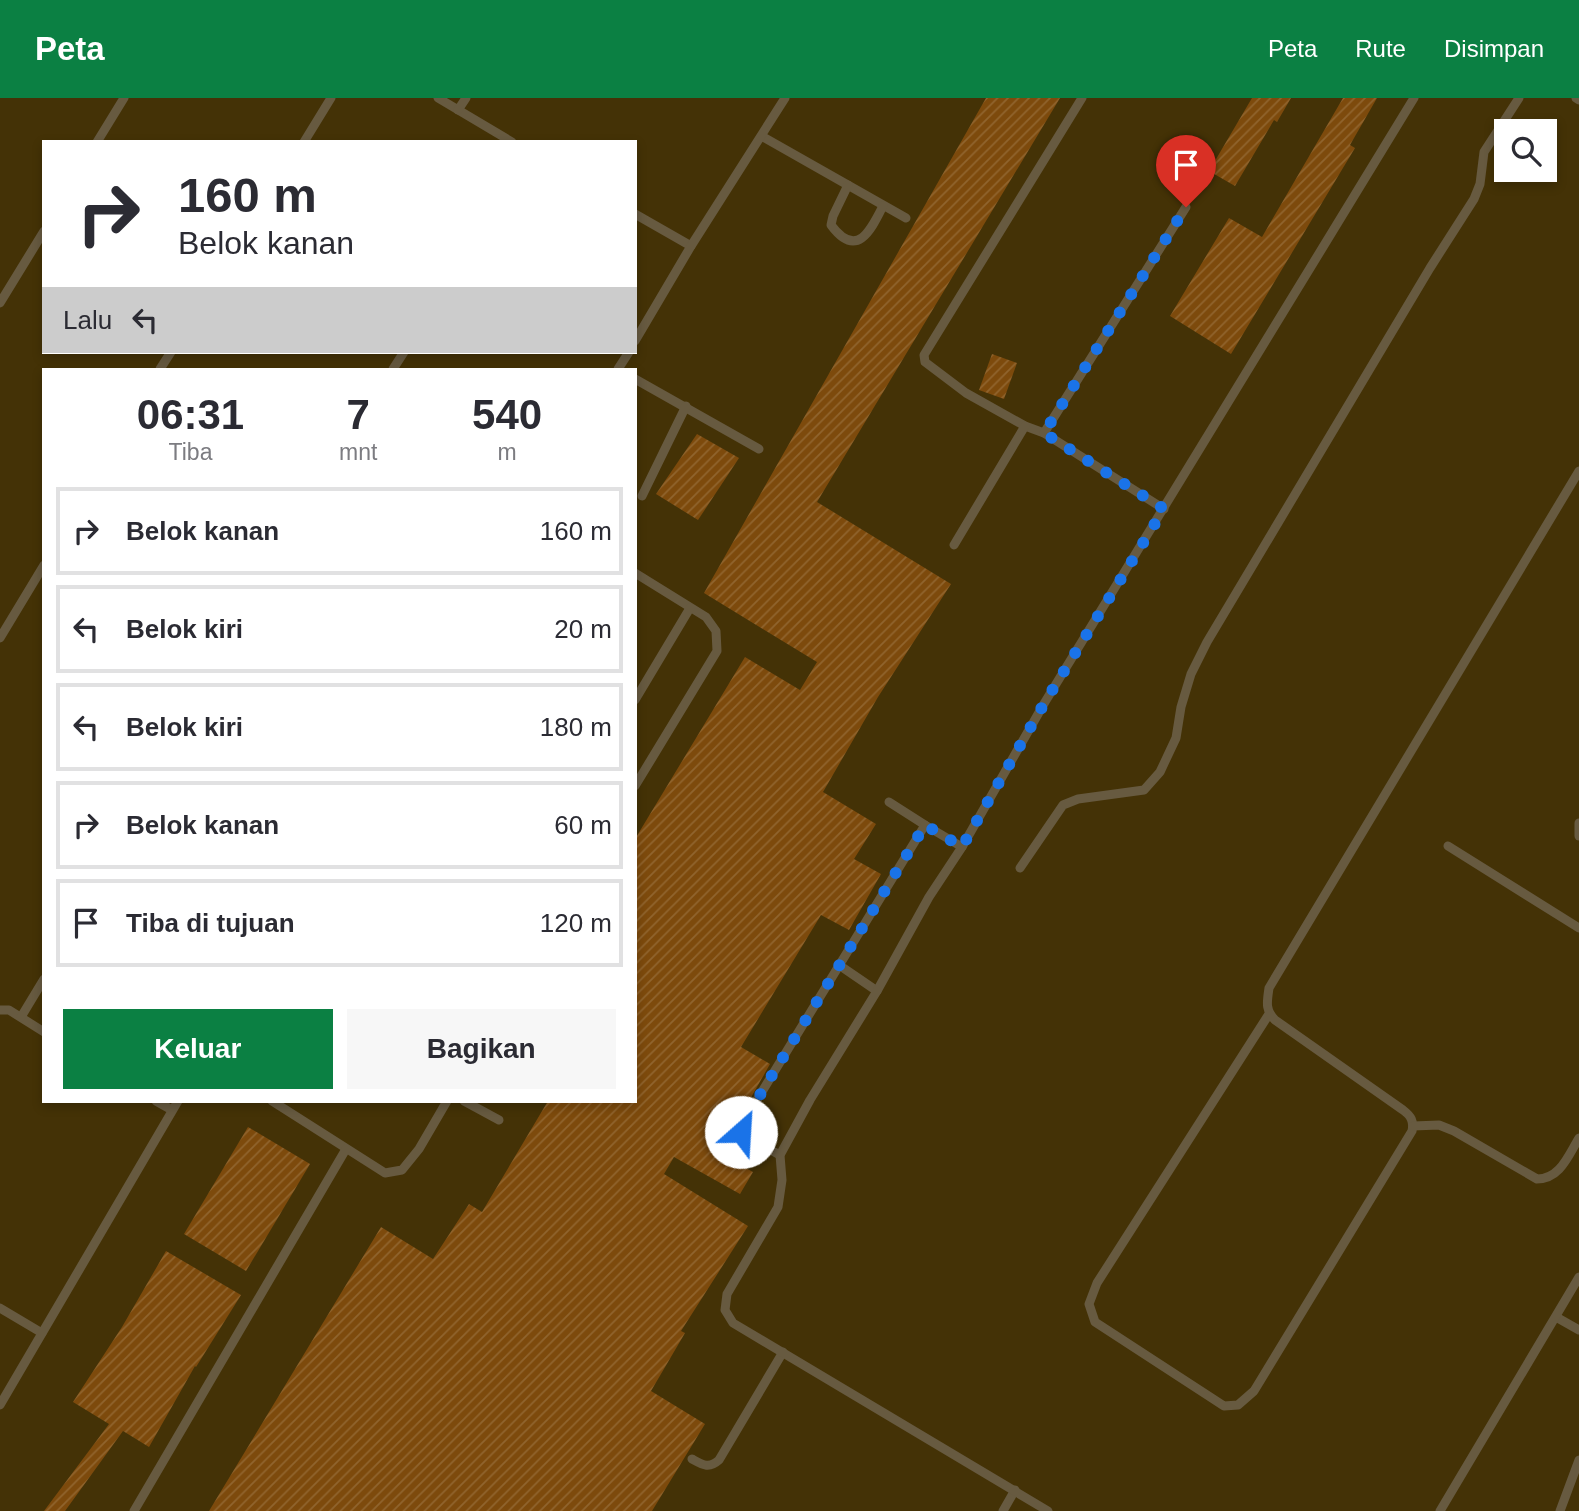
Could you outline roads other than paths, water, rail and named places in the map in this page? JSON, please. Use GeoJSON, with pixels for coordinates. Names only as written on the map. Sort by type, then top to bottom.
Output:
{"type":"FeatureCollection","features":[{"type":"Feature","properties":{"kind":"lane"},"geometry":{"type":"LineString","coordinates":[[98,140],[124,98]]}},
{"type":"Feature","properties":{"kind":"lane"},"geometry":{"type":"LineString","coordinates":[[305,140],[331,98]]}},
{"type":"Feature","properties":{"kind":"lane"},"geometry":{"type":"LineString","coordinates":[[438,98],[509,140]]}},
{"type":"Feature","properties":{"kind":"lane"},"geometry":{"type":"LineString","coordinates":[[458,110],[466,98]]}},
{"type":"Feature","properties":{"kind":"lane"},"geometry":{"type":"LineString","coordinates":[[637,338],[691,246],[763,137],[785,98]]}},
{"type":"Feature","properties":{"kind":"lane"},"geometry":{"type":"LineString","coordinates":[[1082,98],[924,355],[925,362],[966,393],[1025,426],[1044,433],[1164,509]]}},
{"type":"Feature","properties":{"kind":"lane"},"geometry":{"type":"LineString","coordinates":[[1048,1511],[733,1323],[725,1310],[727,1294],[778,1207],[782,1180],[780,1155],[810,1100],[877,991],[929,897],[962,847],[1045,702],[1415,98]]}},
{"type":"Feature","properties":{"kind":"lane"},"geometry":{"type":"LineString","coordinates":[[1020,868],[1063,805],[1078,799],[1144,790],[1160,772],[1176,738],[1181,707],[1191,674],[1207,642],[1474,198],[1480,184],[1483,152],[1519,98]]}},
{"type":"Feature","properties":{"kind":"lane"},"geometry":{"type":"LineString","coordinates":[[763,137],[906,218]]}},
{"type":"Feature","properties":{"kind":"lane"},"geometry":{"type":"LineString","coordinates":[[848,185],[831,225],[838,235],[851,240],[862,239],[869,234],[883,206]]}},
{"type":"Feature","properties":{"kind":"lane"},"geometry":{"type":"LineString","coordinates":[[1044,433],[1186,207]]}},
{"type":"Feature","properties":{"kind":"lane"},"geometry":{"type":"LineString","coordinates":[[637,215],[691,246]]}},
{"type":"Feature","properties":{"kind":"lane"},"geometry":{"type":"LineString","coordinates":[[0,303],[42,234]]}},
{"type":"Feature","properties":{"kind":"lane"},"geometry":{"type":"LineString","coordinates":[[637,380],[759,449]]}},
{"type":"Feature","properties":{"kind":"lane"},"geometry":{"type":"LineString","coordinates":[[642,496],[686,406]]}},
{"type":"Feature","properties":{"kind":"lane"},"geometry":{"type":"LineString","coordinates":[[954,545],[1025,426]]}},
{"type":"Feature","properties":{"kind":"lane"},"geometry":{"type":"LineString","coordinates":[[1269,1014],[1097,1283],[1089,1304],[1095,1322],[1224,1406],[1238,1405],[1254,1391],[1413,1126],[1409,1114],[1269,1014],[1266,1004],[1272,981],[1579,471]]}},
{"type":"Feature","properties":{"kind":"lane"},"geometry":{"type":"LineString","coordinates":[[0,638],[42,568]]}},
{"type":"Feature","properties":{"kind":"lane"},"geometry":{"type":"LineString","coordinates":[[637,574],[706,617],[716,631],[717,651],[637,783]]}},
{"type":"Feature","properties":{"kind":"lane"},"geometry":{"type":"LineString","coordinates":[[637,697],[690,608]]}},
{"type":"Feature","properties":{"kind":"lane"},"geometry":{"type":"LineString","coordinates":[[888,802],[962,847]]}},
{"type":"Feature","properties":{"kind":"lane"},"geometry":{"type":"LineString","coordinates":[[1579,824],[1579,836]]}},
{"type":"Feature","properties":{"kind":"lane"},"geometry":{"type":"LineString","coordinates":[[780,1155],[744,1136],[741,1126],[925,825]]}},
{"type":"Feature","properties":{"kind":"lane"},"geometry":{"type":"LineString","coordinates":[[1448,846],[1579,928]]}},
{"type":"Feature","properties":{"kind":"lane"},"geometry":{"type":"LineString","coordinates":[[839,965],[877,991]]}},
{"type":"Feature","properties":{"kind":"lane"},"geometry":{"type":"LineString","coordinates":[[21,1017],[42,982]]}},
{"type":"Feature","properties":{"kind":"lane"},"geometry":{"type":"LineString","coordinates":[[0,1010],[9,1010],[42,1031]]}},
{"type":"Feature","properties":{"kind":"lane"},"geometry":{"type":"LineString","coordinates":[[160,1103],[172,1110]]}},
{"type":"Feature","properties":{"kind":"lane"},"geometry":{"type":"LineString","coordinates":[[0,1405],[177,1103]]}},
{"type":"Feature","properties":{"kind":"lane"},"geometry":{"type":"LineString","coordinates":[[275,1103],[385,1173],[402,1170],[419,1149],[446,1103]]}},
{"type":"Feature","properties":{"kind":"lane"},"geometry":{"type":"LineString","coordinates":[[468,1103],[499,1120]]}},
{"type":"Feature","properties":{"kind":"lane"},"geometry":{"type":"LineString","coordinates":[[1413,1126],[1439,1125],[1454,1131],[1537,1179],[1547,1179],[1556,1174],[1579,1138]]}},
{"type":"Feature","properties":{"kind":"lane"},"geometry":{"type":"LineString","coordinates":[[134,1511],[346,1149]]}},
{"type":"Feature","properties":{"kind":"lane"},"geometry":{"type":"LineString","coordinates":[[1440,1511],[1579,1278]]}},
{"type":"Feature","properties":{"kind":"lane"},"geometry":{"type":"LineString","coordinates":[[0,1308],[42,1333]]}},
{"type":"Feature","properties":{"kind":"lane"},"geometry":{"type":"LineString","coordinates":[[1556,1317],[1579,1330]]}},
{"type":"Feature","properties":{"kind":"lane"},"geometry":{"type":"LineString","coordinates":[[692,1459],[705,1466],[713,1466],[719,1460],[783,1352]]}},
{"type":"Feature","properties":{"kind":"lane"},"geometry":{"type":"LineString","coordinates":[[1560,1511],[1579,1460]]}},
{"type":"Feature","properties":{"kind":"lane"},"geometry":{"type":"LineString","coordinates":[[1003,1511],[1015,1490]]}}]}
